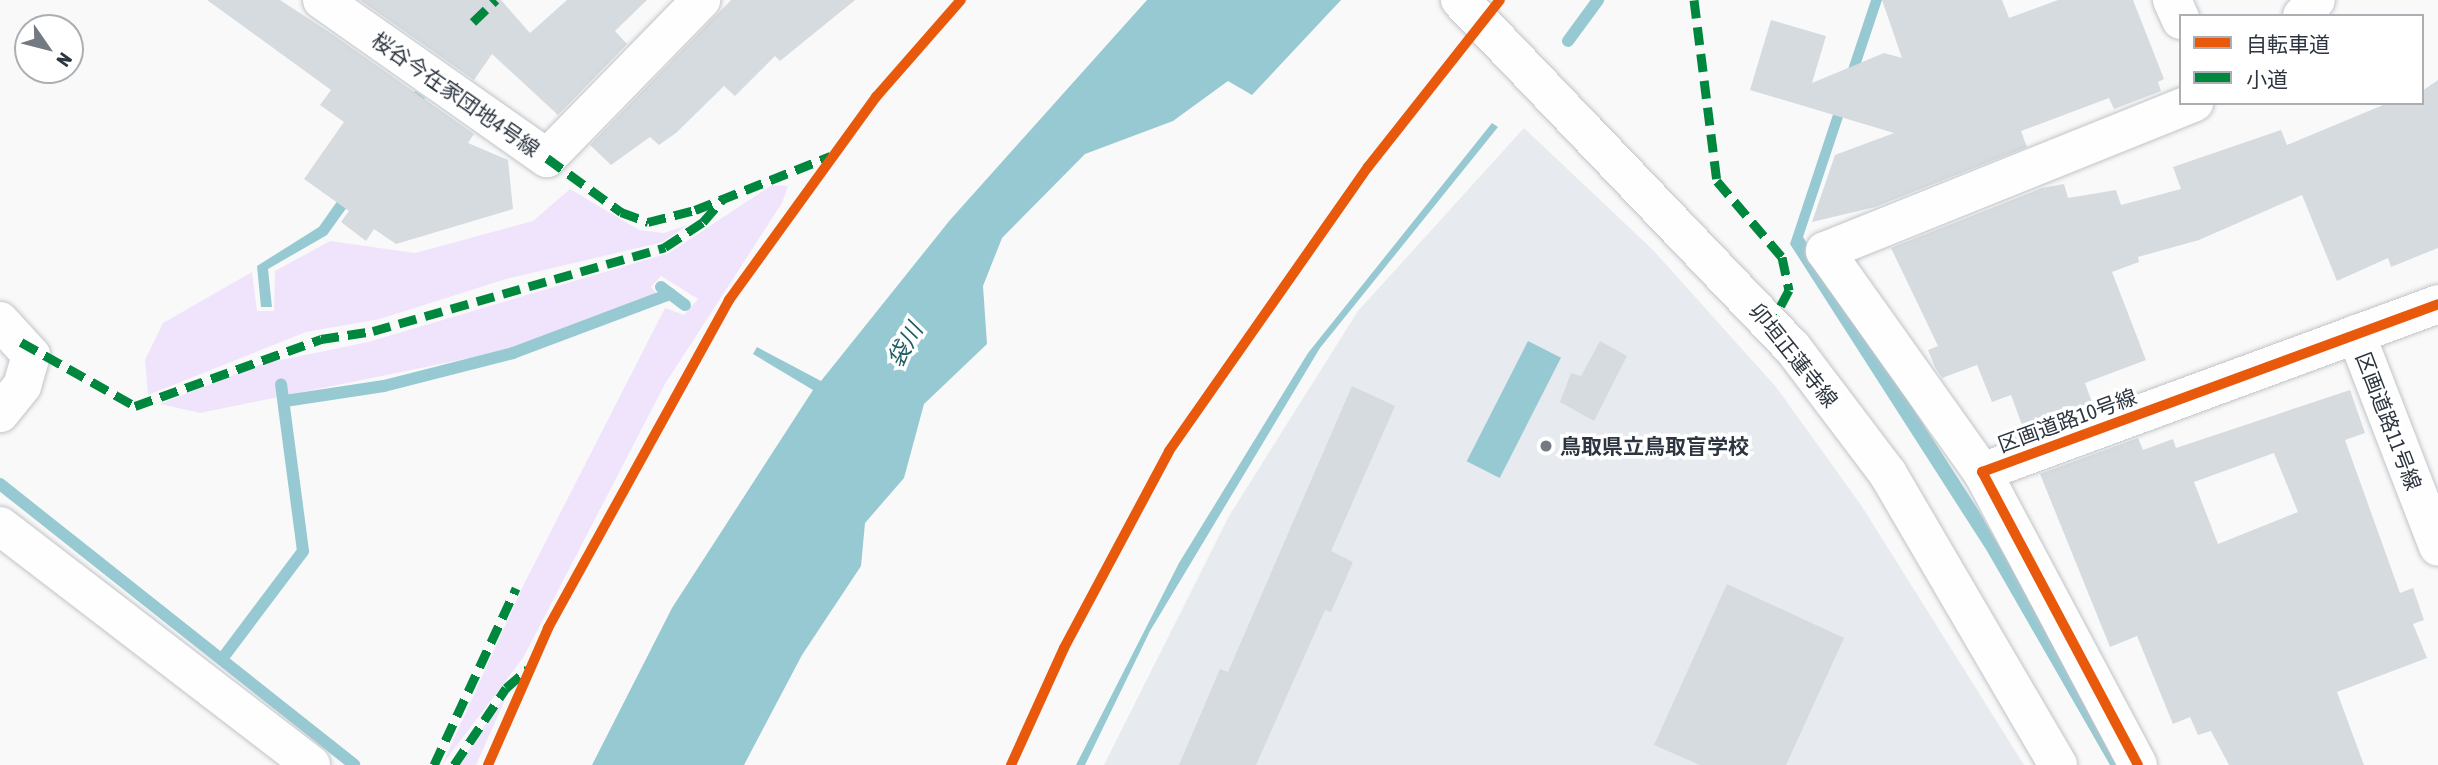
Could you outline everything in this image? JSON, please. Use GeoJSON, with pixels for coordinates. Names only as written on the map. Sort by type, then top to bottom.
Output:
{"type":"FeatureCollection","features":[{"type":"Feature","properties":{"kind":"street","name":"桜谷今在家団地4号線"},"geometry":{"type":"LineString","coordinates":[[322,0],[547,158],[701,0]]}},
{"type":"Feature","properties":{"kind":"street","name":"卯垣正蓮寺線"},"geometry":{"type":"LineString","coordinates":[[1460,0],[1792,347],[1888,474],[2058,765]]}},
{"type":"Feature","properties":{"kind":"street"},"geometry":{"type":"LineString","coordinates":[[2304,14],[2316,0]]}},
{"type":"Feature","properties":{"kind":"street"},"geometry":{"type":"LineString","coordinates":[[1982,472],[1825,251],[2189,105]]}},
{"type":"Feature","properties":{"kind":"street","name":"区画道路10号線"},"geometry":{"type":"LineString","coordinates":[[2138,765],[1982,472],[2438,304]]}},
{"type":"Feature","properties":{"kind":"street"},"geometry":{"type":"LineString","coordinates":[[0,321],[31,355],[22,386],[0,413]]}},
{"type":"Feature","properties":{"kind":"street","name":"区画道路11号線"},"geometry":{"type":"LineString","coordinates":[[2356,334],[2438,547]]}},
{"type":"Feature","properties":{"kind":"street"},"geometry":{"type":"LineString","coordinates":[[0,526],[311,765]]}},
{"type":"Feature","properties":{"kind":"shaded area","name":"鳥取県立鳥取盲学校"},"geometry":{"type":"Polygon","coordinates":[[[1524,128],[1654,251],[1776,387],[1861,505],[2024,765],[1104,765],[1229,516],[1358,311],[1524,128]]]}},
{"type":"Feature","properties":{"kind":"shaded area"},"geometry":{"type":"Polygon","coordinates":[[[772,185],[788,186],[782,203],[665,384],[523,658],[442,765],[523,586],[665,308],[684,315],[698,299],[661,276],[651,287],[657,294],[509,350],[200,413],[160,404],[262,364],[368,342],[669,253],[772,185]]]}},
{"type":"Feature","properties":{"kind":"shaded area"},"geometry":{"type":"Polygon","coordinates":[[[570,189],[639,230],[664,233],[688,225],[663,242],[506,279],[380,319],[306,332],[148,395],[145,360],[163,323],[252,272],[257,311],[274,311],[275,271],[330,241],[415,253],[533,221],[570,189]]]}},
{"type":"Feature","properties":{"kind":"shaded area"},"geometry":{"type":"Polygon","coordinates":[[[511,686],[476,765],[459,765],[476,739],[511,686]]]}},
{"type":"Feature","properties":{"kind":"water","name":"袋川"},"geometry":{"type":"Polygon","coordinates":[[[1147,0],[1341,0],[1252,95],[1228,81],[1173,121],[1085,154],[1002,238],[983,286],[987,344],[924,404],[904,478],[865,523],[861,566],[802,655],[744,765],[592,765],[672,608],[813,390],[753,354],[757,347],[821,381],[950,220],[1147,0]]]}},
{"type":"Feature","properties":{"kind":"water"},"geometry":{"type":"Polygon","coordinates":[[[1871,0],[1882,0],[1803,237],[1979,511],[2124,765],[2110,765],[1987,551],[1790,244],[1871,0]]]}},
{"type":"Feature","properties":{"kind":"water"},"geometry":{"type":"Polygon","coordinates":[[[415,91],[425,98],[327,235],[268,269],[272,307],[261,307],[257,266],[319,227],[415,91]]]}},
{"type":"Feature","properties":{"kind":"water"},"geometry":{"type":"Polygon","coordinates":[[[1492,123],[1498,127],[1320,348],[1150,631],[1085,765],[1076,765],[1179,563],[1308,353],[1492,123]]]}},
{"type":"Feature","properties":{"kind":"water"},"geometry":{"type":"Polygon","coordinates":[[[1528,341],[1561,358],[1500,478],[1467,461],[1528,341]]]}},
{"type":"Feature","properties":{"kind":"building"},"geometry":{"type":"Polygon","coordinates":[[[207,0],[280,0],[332,34],[474,134],[468,143],[508,160],[513,209],[396,244],[374,229],[366,241],[341,222],[349,211],[304,179],[344,122],[320,105],[331,90],[207,0]]]}},
{"type":"Feature","properties":{"kind":"building"},"geometry":{"type":"Polygon","coordinates":[[[360,0],[501,0],[530,33],[567,0],[647,0],[615,31],[627,44],[558,115],[492,54],[474,80],[360,0]]]}},
{"type":"Feature","properties":{"kind":"building"},"geometry":{"type":"Polygon","coordinates":[[[731,0],[855,0],[780,61],[775,56],[735,96],[724,86],[676,133],[659,145],[650,137],[611,165],[590,145],[731,0]]]}},
{"type":"Feature","properties":{"kind":"building"},"geometry":{"type":"Polygon","coordinates":[[[1882,0],[2002,0],[2009,18],[2058,0],[2133,0],[2164,79],[2158,82],[2161,91],[2114,109],[2109,98],[2021,131],[2027,147],[1875,207],[1812,222],[1835,155],[1894,133],[1750,90],[1771,20],[1826,36],[1812,83],[1884,53],[1902,58],[1882,0]]]}},
{"type":"Feature","properties":{"kind":"building"},"geometry":{"type":"Polygon","coordinates":[[[2438,80],[2438,248],[2391,267],[2388,258],[2337,281],[2302,195],[2199,240],[2138,257],[2139,262],[2112,272],[2146,360],[2085,383],[2094,408],[2025,433],[2011,395],[1992,402],[1977,365],[1942,378],[1935,367],[1928,350],[1938,346],[1891,248],[2042,188],[2064,184],[2068,198],[2116,190],[2121,205],[2181,189],[2173,167],[2281,130],[2287,145],[2383,105],[2424,105],[2424,90],[2438,80]]]}},
{"type":"Feature","properties":{"kind":"building"},"geometry":{"type":"Polygon","coordinates":[[[1600,341],[1627,356],[1594,421],[1560,402],[1571,373],[1581,376],[1600,341]]]}},
{"type":"Feature","properties":{"kind":"building"},"geometry":{"type":"Polygon","coordinates":[[[1352,386],[1395,406],[1331,551],[1353,562],[1331,612],[1325,610],[1256,765],[1179,765],[1220,669],[1228,672],[1352,386]]]}},
{"type":"Feature","properties":{"kind":"building"},"geometry":{"type":"Polygon","coordinates":[[[2350,390],[2365,433],[2345,440],[2400,593],[2413,588],[2424,620],[2413,624],[2427,658],[2337,692],[2364,765],[2229,765],[2211,731],[2198,735],[2190,717],[2173,724],[2137,636],[2110,647],[2040,474],[2138,438],[2143,450],[2173,439],[2176,448],[2350,390]],[[2274,453],[2194,482],[2218,544],[2298,512],[2274,453]]]}},
{"type":"Feature","properties":{"kind":"building"},"geometry":{"type":"Polygon","coordinates":[[[1727,584],[1844,638],[1786,765],[1700,765],[1654,745],[1727,584]]]}},
{"type":"Feature","properties":{"kind":"waterway"},"geometry":{"type":"LineString","coordinates":[[1568,41],[1598,0]]}},
{"type":"Feature","properties":{"kind":"waterway"},"geometry":{"type":"LineString","coordinates":[[661,287],[685,305]]}},
{"type":"Feature","properties":{"kind":"waterway"},"geometry":{"type":"LineString","coordinates":[[285,401],[384,386],[513,353],[670,294]]}},
{"type":"Feature","properties":{"kind":"waterway"},"geometry":{"type":"LineString","coordinates":[[222,659],[303,551],[281,384]]}},
{"type":"Feature","properties":{"kind":"waterway"},"geometry":{"type":"LineString","coordinates":[[0,484],[354,765]]}},
{"type":"Feature","properties":{"kind":"marked path"},"geometry":{"type":"LineString","coordinates":[[473,22],[496,0]]}},
{"type":"Feature","properties":{"kind":"marked path"},"geometry":{"type":"LineString","coordinates":[[1694,0],[1717,181],[1782,257],[1789,290],[1771,324]]}},
{"type":"Feature","properties":{"kind":"marked path"},"geometry":{"type":"LineString","coordinates":[[547,158],[621,212],[648,222],[695,210],[831,156]]}},
{"type":"Feature","properties":{"kind":"marked path"},"geometry":{"type":"LineString","coordinates":[[21,342],[135,406],[321,339],[373,331],[665,247],[703,222],[724,198]]}},
{"type":"Feature","properties":{"kind":"marked path"},"geometry":{"type":"LineString","coordinates":[[434,765],[516,588]]}},
{"type":"Feature","properties":{"kind":"marked path"},"geometry":{"type":"LineString","coordinates":[[454,765],[506,688],[528,669]]}},
{"type":"Feature","properties":{"kind":"cycle path"},"geometry":{"type":"LineString","coordinates":[[488,765],[548,628],[729,300],[876,97],[961,0]]}},
{"type":"Feature","properties":{"kind":"cycle path"},"geometry":{"type":"LineString","coordinates":[[1011,765],[1064,648],[1169,451],[1368,167],[1500,0]]}},
{"type":"Feature","properties":{"kind":"cycle path"},"geometry":{"type":"LineString","coordinates":[[2138,765],[1982,472],[2438,304]]}},
{"type":"Feature","properties":{"kind":"place","name":"鳥取県立鳥取盲学校"},"geometry":{"type":"Point","coordinates":[1546,446]}}]}
